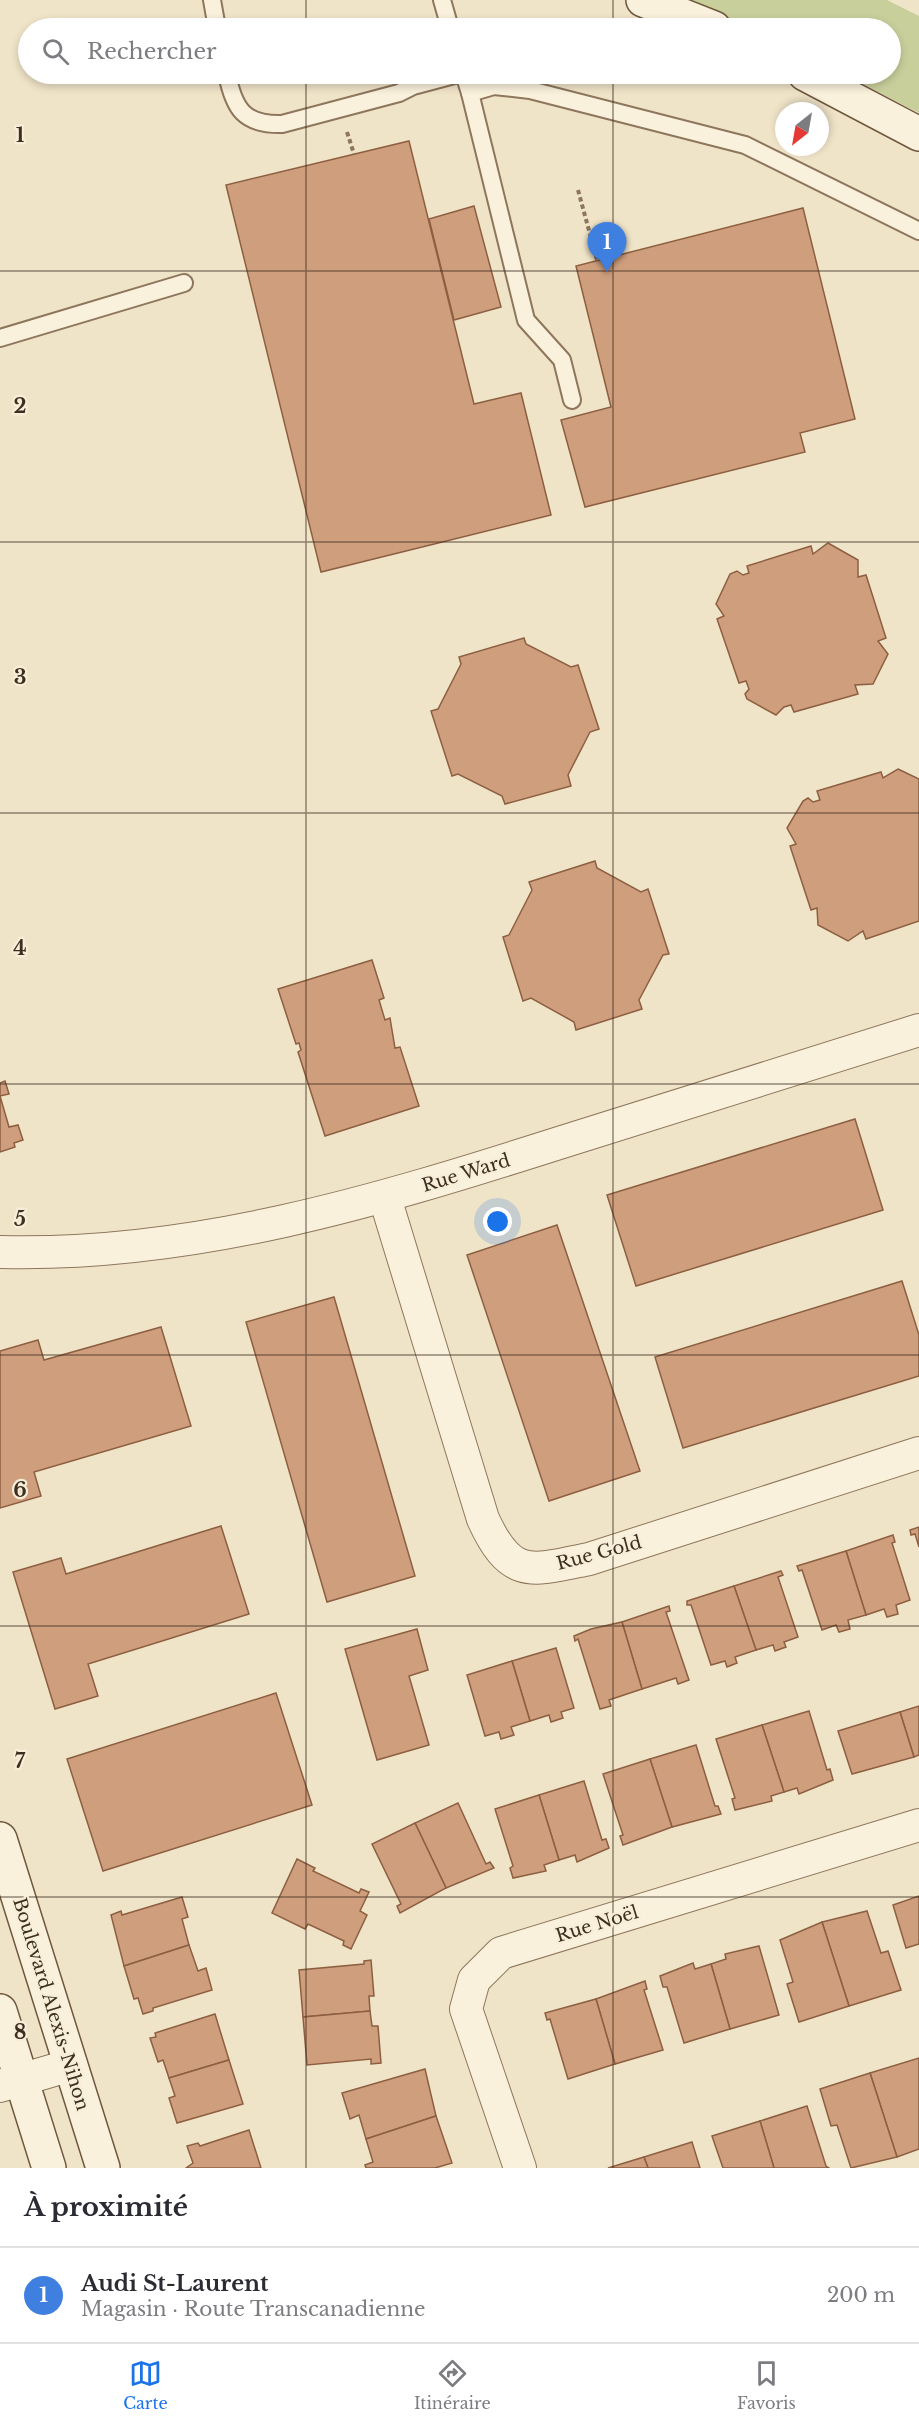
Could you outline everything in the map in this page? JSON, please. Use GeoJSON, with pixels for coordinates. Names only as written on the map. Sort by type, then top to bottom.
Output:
{"type":"FeatureCollection","features":[{"type":"Feature","properties":{"kind":"street"},"geometry":{"type":"LineString","coordinates":[[643,0],[689,18]]}},
{"type":"Feature","properties":{"kind":"street"},"geometry":{"type":"LineString","coordinates":[[824,84],[919,134]]}},
{"type":"Feature","properties":{"kind":"street","name":"Rue Ward"},"geometry":{"type":"LineString","coordinates":[[0,1252],[119,1248],[239,1232],[385,1198],[919,1030]]}},
{"type":"Feature","properties":{"kind":"street","name":"Rue Gold"},"geometry":{"type":"LineString","coordinates":[[385,1198],[483,1519],[504,1557],[520,1566],[543,1568],[589,1559],[919,1453]]}},
{"type":"Feature","properties":{"kind":"street","name":"Rue Noël"},"geometry":{"type":"LineString","coordinates":[[520,2168],[466,2009],[474,1980],[501,1953],[919,1825]]}},
{"type":"Feature","properties":{"kind":"street","name":"Boulevard Alexis-Nihon"},"geometry":{"type":"LineString","coordinates":[[0,1839],[103,2168]]}},
{"type":"Feature","properties":{"kind":"street"},"geometry":{"type":"LineString","coordinates":[[0,2011],[10,2082],[49,2168]]}},
{"type":"Feature","properties":{"kind":"street"},"geometry":{"type":"LineString","coordinates":[[10,2082],[71,2065]]}},
{"type":"Feature","properties":{"kind":"lane"},"geometry":{"type":"LineString","coordinates":[[212,0],[215,18]]}},
{"type":"Feature","properties":{"kind":"lane"},"geometry":{"type":"LineString","coordinates":[[442,0],[447,18]]}},
{"type":"Feature","properties":{"kind":"lane"},"geometry":{"type":"LineString","coordinates":[[229,84],[237,107],[248,118],[270,124],[282,124],[399,93],[420,84]]}},
{"type":"Feature","properties":{"kind":"lane"},"geometry":{"type":"LineString","coordinates":[[467,84],[526,320],[562,360],[572,400]]}},
{"type":"Feature","properties":{"kind":"lane"},"geometry":{"type":"LineString","coordinates":[[470,93],[494,86],[530,90],[745,145],[919,231]]}},
{"type":"Feature","properties":{"kind":"lane"},"geometry":{"type":"LineString","coordinates":[[0,338],[184,283]]}},
{"type":"Feature","properties":{"kind":"path"},"geometry":{"type":"LineString","coordinates":[[345,126],[354,154]]}},
{"type":"Feature","properties":{"kind":"path"},"geometry":{"type":"LineString","coordinates":[[579,190],[597,260]]}},
{"type":"Feature","properties":{"kind":"green space"},"geometry":{"type":"Polygon","coordinates":[[[689,0],[887,0],[919,16],[919,113],[862,84],[901,84],[901,18],[730,18],[689,0]]]}},
{"type":"Feature","properties":{"kind":"building"},"geometry":{"type":"Polygon","coordinates":[[[409,141],[474,404],[521,393],[551,515],[321,572],[226,185],[409,141]]]}},
{"type":"Feature","properties":{"kind":"building"},"geometry":{"type":"Polygon","coordinates":[[[474,206],[501,307],[454,320],[429,219],[474,206]]]}},
{"type":"Feature","properties":{"kind":"building"},"geometry":{"type":"Polygon","coordinates":[[[803,208],[855,419],[800,433],[805,452],[585,507],[561,420],[611,407],[576,266],[803,208]]]}},
{"type":"Feature","properties":{"kind":"building"},"geometry":{"type":"Polygon","coordinates":[[[828,543],[858,560],[858,577],[866,575],[886,638],[878,641],[888,654],[873,684],[855,685],[858,694],[794,712],[791,705],[784,707],[776,715],[747,699],[745,694],[749,689],[746,681],[739,683],[717,619],[724,616],[716,604],[730,574],[737,571],[743,575],[749,573],[747,566],[811,546],[813,554],[828,543]]]}},
{"type":"Feature","properties":{"kind":"building"},"geometry":{"type":"Polygon","coordinates":[[[524,638],[526,644],[571,667],[578,665],[599,729],[590,732],[568,775],[571,786],[505,804],[502,796],[458,774],[452,776],[431,711],[438,709],[461,664],[459,657],[524,638]]]}},
{"type":"Feature","properties":{"kind":"building"},"geometry":{"type":"Polygon","coordinates":[[[898,769],[919,779],[919,921],[866,939],[863,931],[848,941],[818,925],[817,908],[811,910],[790,846],[796,844],[787,828],[803,801],[808,798],[813,802],[820,800],[817,791],[881,772],[883,778],[898,769]]]}},
{"type":"Feature","properties":{"kind":"building"},"geometry":{"type":"Polygon","coordinates":[[[595,861],[597,868],[641,892],[648,889],[669,954],[663,955],[639,1000],[642,1009],[576,1030],[574,1022],[531,998],[523,1001],[503,937],[509,935],[532,890],[529,882],[595,861]]]}},
{"type":"Feature","properties":{"kind":"building"},"geometry":{"type":"Polygon","coordinates":[[[372,960],[384,998],[379,1000],[385,1020],[390,1018],[395,1048],[400,1047],[419,1106],[325,1136],[298,1052],[301,1050],[299,1043],[296,1044],[278,989],[372,960]]]}},
{"type":"Feature","properties":{"kind":"building"},"geometry":{"type":"Polygon","coordinates":[[[5,1081],[9,1094],[0,1096],[0,1083],[5,1081]]]}},
{"type":"Feature","properties":{"kind":"building"},"geometry":{"type":"Polygon","coordinates":[[[0,1096],[9,1127],[18,1125],[23,1140],[14,1143],[15,1147],[0,1152],[0,1096]]]}},
{"type":"Feature","properties":{"kind":"building"},"geometry":{"type":"Polygon","coordinates":[[[855,1119],[883,1210],[636,1286],[607,1195],[855,1119]]]}},
{"type":"Feature","properties":{"kind":"building"},"geometry":{"type":"Polygon","coordinates":[[[557,1225],[640,1471],[549,1501],[467,1255],[557,1225]]]}},
{"type":"Feature","properties":{"kind":"building"},"geometry":{"type":"Polygon","coordinates":[[[902,1281],[919,1335],[919,1376],[683,1448],[655,1357],[902,1281]]]}},
{"type":"Feature","properties":{"kind":"building"},"geometry":{"type":"Polygon","coordinates":[[[334,1297],[415,1576],[327,1602],[246,1322],[334,1297]]]}},
{"type":"Feature","properties":{"kind":"building"},"geometry":{"type":"Polygon","coordinates":[[[161,1327],[191,1426],[34,1472],[41,1496],[0,1508],[0,1351],[38,1340],[44,1360],[161,1327]]]}},
{"type":"Feature","properties":{"kind":"building"},"geometry":{"type":"Polygon","coordinates":[[[221,1526],[249,1614],[88,1664],[98,1696],[55,1709],[13,1572],[61,1558],[66,1574],[221,1526]]]}},
{"type":"Feature","properties":{"kind":"building"},"geometry":{"type":"Polygon","coordinates":[[[919,1527],[919,1547],[915,1534],[911,1535],[910,1530],[919,1527]]]}},
{"type":"Feature","properties":{"kind":"building"},"geometry":{"type":"Polygon","coordinates":[[[893,1535],[895,1542],[892,1543],[910,1600],[896,1605],[898,1614],[887,1617],[884,1609],[866,1615],[846,1551],[893,1535]]]}},
{"type":"Feature","properties":{"kind":"building"},"geometry":{"type":"Polygon","coordinates":[[[846,1551],[866,1615],[848,1620],[850,1629],[839,1632],[836,1625],[822,1630],[802,1570],[799,1571],[797,1566],[846,1551]]]}},
{"type":"Feature","properties":{"kind":"building"},"geometry":{"type":"Polygon","coordinates":[[[781,1571],[783,1575],[778,1577],[798,1637],[784,1642],[786,1647],[775,1651],[773,1645],[756,1650],[734,1586],[781,1571]]]}},
{"type":"Feature","properties":{"kind":"building"},"geometry":{"type":"Polygon","coordinates":[[[734,1586],[756,1650],[735,1657],[737,1663],[727,1667],[725,1661],[711,1665],[691,1605],[687,1605],[687,1601],[734,1586]]]}},
{"type":"Feature","properties":{"kind":"building"},"geometry":{"type":"Polygon","coordinates":[[[669,1606],[670,1611],[666,1612],[689,1680],[678,1684],[676,1678],[642,1689],[622,1622],[669,1606]]]}},
{"type":"Feature","properties":{"kind":"building"},"geometry":{"type":"Polygon","coordinates":[[[622,1622],[642,1689],[609,1700],[611,1706],[600,1709],[578,1639],[575,1641],[574,1636],[591,1629],[622,1622]]]}},
{"type":"Feature","properties":{"kind":"building"},"geometry":{"type":"Polygon","coordinates":[[[417,1629],[428,1670],[409,1676],[429,1745],[377,1760],[345,1649],[417,1629]]]}},
{"type":"Feature","properties":{"kind":"building"},"geometry":{"type":"Polygon","coordinates":[[[556,1648],[574,1708],[561,1712],[563,1718],[551,1722],[549,1715],[530,1721],[512,1661],[556,1648]]]}},
{"type":"Feature","properties":{"kind":"building"},"geometry":{"type":"Polygon","coordinates":[[[512,1661],[530,1721],[511,1727],[514,1735],[501,1739],[499,1732],[485,1736],[467,1675],[512,1661]]]}},
{"type":"Feature","properties":{"kind":"building"},"geometry":{"type":"Polygon","coordinates":[[[276,1693],[312,1805],[103,1871],[67,1759],[276,1693]]]}},
{"type":"Feature","properties":{"kind":"building"},"geometry":{"type":"Polygon","coordinates":[[[919,1706],[919,1755],[914,1757],[900,1712],[919,1706]]]}},
{"type":"Feature","properties":{"kind":"building"},"geometry":{"type":"Polygon","coordinates":[[[809,1711],[827,1770],[830,1769],[833,1780],[799,1794],[797,1788],[784,1792],[762,1725],[809,1711]]]}},
{"type":"Feature","properties":{"kind":"building"},"geometry":{"type":"Polygon","coordinates":[[[900,1712],[914,1757],[852,1774],[838,1731],[900,1712]]]}},
{"type":"Feature","properties":{"kind":"building"},"geometry":{"type":"Polygon","coordinates":[[[762,1725],[784,1792],[771,1796],[772,1801],[735,1810],[732,1799],[735,1798],[716,1739],[762,1725]]]}},
{"type":"Feature","properties":{"kind":"building"},"geometry":{"type":"Polygon","coordinates":[[[696,1745],[715,1806],[718,1806],[721,1814],[672,1827],[650,1759],[696,1745]]]}},
{"type":"Feature","properties":{"kind":"building"},"geometry":{"type":"Polygon","coordinates":[[[650,1759],[672,1827],[623,1845],[620,1836],[623,1835],[603,1774],[650,1759]]]}},
{"type":"Feature","properties":{"kind":"building"},"geometry":{"type":"Polygon","coordinates":[[[584,1781],[602,1840],[606,1839],[609,1848],[577,1862],[575,1855],[559,1860],[539,1795],[584,1781]]]}},
{"type":"Feature","properties":{"kind":"building"},"geometry":{"type":"Polygon","coordinates":[[[539,1795],[559,1860],[544,1865],[546,1871],[513,1878],[510,1868],[513,1866],[495,1809],[539,1795]]]}},
{"type":"Feature","properties":{"kind":"building"},"geometry":{"type":"Polygon","coordinates":[[[458,1803],[486,1864],[490,1862],[494,1868],[446,1888],[415,1823],[458,1803]]]}},
{"type":"Feature","properties":{"kind":"building"},"geometry":{"type":"Polygon","coordinates":[[[415,1823],[446,1888],[400,1913],[397,1906],[401,1904],[372,1844],[415,1823]]]}},
{"type":"Feature","properties":{"kind":"building"},"geometry":{"type":"Polygon","coordinates":[[[297,1859],[315,1868],[313,1871],[359,1893],[361,1889],[369,1892],[360,1911],[367,1915],[351,1949],[343,1945],[344,1941],[308,1924],[305,1929],[272,1913],[297,1859]]]}},
{"type":"Feature","properties":{"kind":"building"},"geometry":{"type":"Polygon","coordinates":[[[919,1896],[919,1944],[906,1948],[893,1905],[919,1896]]]}},
{"type":"Feature","properties":{"kind":"building"},"geometry":{"type":"Polygon","coordinates":[[[182,1897],[188,1917],[182,1919],[189,1945],[124,1966],[111,1915],[121,1911],[122,1915],[182,1897]]]}},
{"type":"Feature","properties":{"kind":"building"},"geometry":{"type":"Polygon","coordinates":[[[867,1911],[881,1953],[888,1951],[901,1990],[849,2006],[822,1922],[867,1911]]]}},
{"type":"Feature","properties":{"kind":"building"},"geometry":{"type":"Polygon","coordinates":[[[822,1922],[849,2006],[799,2022],[787,1984],[793,1982],[780,1940],[822,1922]]]}},
{"type":"Feature","properties":{"kind":"building"},"geometry":{"type":"Polygon","coordinates":[[[189,1945],[198,1971],[206,1968],[212,1990],[153,2008],[153,2011],[143,2014],[138,1998],[134,1999],[124,1966],[189,1945]]]}},
{"type":"Feature","properties":{"kind":"building"},"geometry":{"type":"Polygon","coordinates":[[[759,1946],[779,2015],[730,2029],[711,1964],[726,1959],[725,1954],[759,1946]]]}},
{"type":"Feature","properties":{"kind":"building"},"geometry":{"type":"Polygon","coordinates":[[[371,1960],[374,1996],[369,1996],[370,2011],[303,2017],[299,1970],[364,1964],[364,1961],[371,1960]]]}},
{"type":"Feature","properties":{"kind":"building"},"geometry":{"type":"Polygon","coordinates":[[[693,1963],[695,1969],[711,1964],[730,2029],[684,2043],[667,1987],[663,1987],[660,1976],[693,1963]]]}},
{"type":"Feature","properties":{"kind":"building"},"geometry":{"type":"Polygon","coordinates":[[[645,1981],[647,1989],[644,1990],[663,2050],[615,2064],[596,1999],[645,1981]]]}},
{"type":"Feature","properties":{"kind":"building"},"geometry":{"type":"Polygon","coordinates":[[[596,1999],[615,2064],[568,2079],[550,2019],[547,2020],[545,2013],[596,1999]]]}},
{"type":"Feature","properties":{"kind":"building"},"geometry":{"type":"Polygon","coordinates":[[[370,2011],[372,2026],[378,2026],[381,2063],[371,2064],[371,2059],[307,2065],[303,2017],[370,2011]]]}},
{"type":"Feature","properties":{"kind":"building"},"geometry":{"type":"Polygon","coordinates":[[[215,2014],[229,2060],[169,2078],[163,2060],[158,2062],[150,2038],[156,2037],[155,2033],[215,2014]]]}},
{"type":"Feature","properties":{"kind":"building"},"geometry":{"type":"Polygon","coordinates":[[[919,2058],[919,2149],[897,2157],[870,2073],[919,2058]]]}},
{"type":"Feature","properties":{"kind":"building"},"geometry":{"type":"Polygon","coordinates":[[[229,2060],[243,2104],[177,2123],[169,2098],[175,2096],[169,2078],[229,2060]]]}},
{"type":"Feature","properties":{"kind":"building"},"geometry":{"type":"Polygon","coordinates":[[[425,2069],[436,2116],[366,2139],[359,2115],[350,2119],[342,2093],[425,2069]]]}},
{"type":"Feature","properties":{"kind":"building"},"geometry":{"type":"Polygon","coordinates":[[[870,2073],[897,2157],[851,2168],[837,2125],[831,2126],[820,2089],[870,2073]]]}},
{"type":"Feature","properties":{"kind":"building"},"geometry":{"type":"Polygon","coordinates":[[[807,2106],[826,2166],[829,2168],[774,2168],[760,2121],[807,2106]]]}},
{"type":"Feature","properties":{"kind":"building"},"geometry":{"type":"Polygon","coordinates":[[[436,2116],[452,2163],[435,2168],[366,2168],[365,2165],[373,2162],[366,2139],[436,2116]]]}},
{"type":"Feature","properties":{"kind":"building"},"geometry":{"type":"Polygon","coordinates":[[[760,2121],[774,2168],[723,2168],[712,2136],[760,2121]]]}},
{"type":"Feature","properties":{"kind":"building"},"geometry":{"type":"Polygon","coordinates":[[[249,2130],[261,2168],[186,2168],[193,2163],[187,2146],[198,2143],[200,2146],[249,2130]]]}},
{"type":"Feature","properties":{"kind":"building"},"geometry":{"type":"Polygon","coordinates":[[[692,2142],[700,2168],[648,2168],[644,2157],[692,2142]]]}},
{"type":"Feature","properties":{"kind":"building"},"geometry":{"type":"Polygon","coordinates":[[[644,2157],[648,2168],[608,2168],[644,2157]]]}},
{"type":"Feature","properties":{"kind":"place","name":"Audi St-Laurent"},"geometry":{"type":"Point","coordinates":[607,272]}}]}
